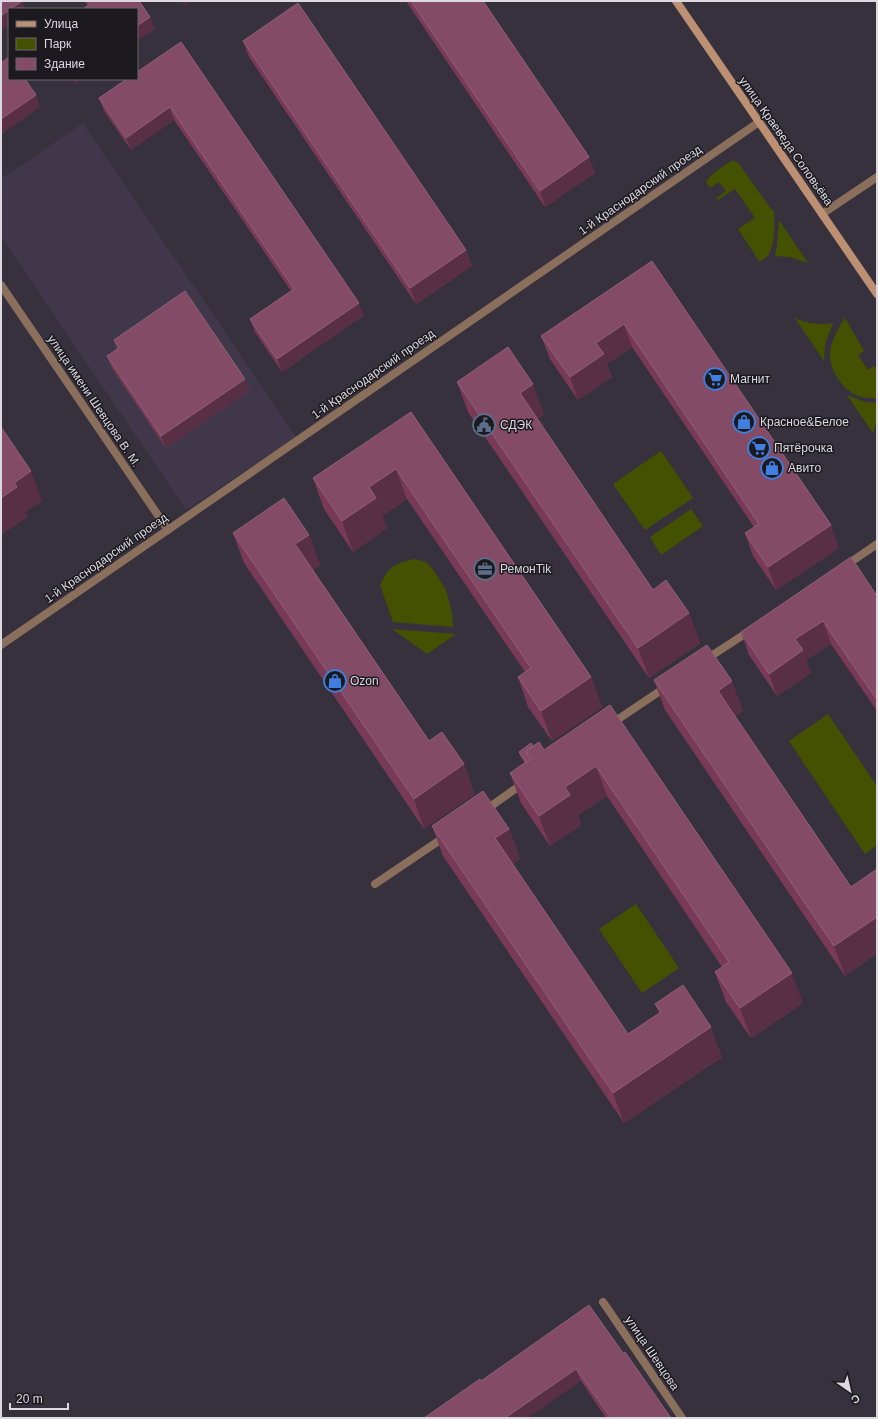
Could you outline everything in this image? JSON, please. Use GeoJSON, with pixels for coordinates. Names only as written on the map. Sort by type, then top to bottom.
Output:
{"type":"FeatureCollection","features":[{"type":"Feature","properties":{"kind":"main road","name":"улица Краеведа Соловьёва"},"geometry":{"type":"LineString","coordinates":[[676,1],[877,294]]}},
{"type":"Feature","properties":{"kind":"street","name":"1-й Краснодарский проезд"},"geometry":{"type":"LineString","coordinates":[[1,645],[759,122]]}},
{"type":"Feature","properties":{"kind":"street"},"geometry":{"type":"LineString","coordinates":[[822,214],[877,177]]}},
{"type":"Feature","properties":{"kind":"street","name":"улица имени Шевцова В. М."},"geometry":{"type":"LineString","coordinates":[[1,285],[168,530]]}},
{"type":"Feature","properties":{"kind":"street"},"geometry":{"type":"LineString","coordinates":[[841,568],[877,544]]}},
{"type":"Feature","properties":{"kind":"street"},"geometry":{"type":"LineString","coordinates":[[695,667],[758,625]]}},
{"type":"Feature","properties":{"kind":"street"},"geometry":{"type":"LineString","coordinates":[[606,728],[676,680]]}},
{"type":"Feature","properties":{"kind":"street"},"geometry":{"type":"LineString","coordinates":[[475,816],[532,778]]}},
{"type":"Feature","properties":{"kind":"street"},"geometry":{"type":"LineString","coordinates":[[375,884],[455,830]]}},
{"type":"Feature","properties":{"kind":"street","name":"улица Шевцова"},"geometry":{"type":"LineString","coordinates":[[602,1302],[682,1418]]}},
{"type":"Feature","properties":{"kind":"shaded area"},"geometry":{"type":"Polygon","coordinates":[[[83,123],[296,437],[186,510],[1,236],[1,179],[83,123]]]}},
{"type":"Feature","properties":{"kind":"green space"},"geometry":{"type":"Polygon","coordinates":[[[731,161],[735,161],[739,164],[771,209],[774,211],[772,248],[765,259],[759,261],[738,229],[755,218],[735,189],[718,200],[716,198],[726,191],[719,182],[710,188],[706,182],[711,175],[731,161]]]}},
{"type":"Feature","properties":{"kind":"green space"},"geometry":{"type":"Polygon","coordinates":[[[779,220],[808,263],[790,257],[775,256],[779,220]]]}},
{"type":"Feature","properties":{"kind":"green space"},"geometry":{"type":"Polygon","coordinates":[[[795,318],[814,324],[833,323],[825,344],[824,361],[795,318]]]}},
{"type":"Feature","properties":{"kind":"green space"},"geometry":{"type":"Polygon","coordinates":[[[845,318],[864,351],[858,355],[868,370],[874,366],[877,370],[877,398],[861,397],[851,392],[845,388],[834,371],[830,358],[831,347],[845,318]]]}},
{"type":"Feature","properties":{"kind":"green space"},"geometry":{"type":"Polygon","coordinates":[[[847,395],[865,402],[877,403],[877,420],[873,433],[847,395]]]}},
{"type":"Feature","properties":{"kind":"green space"},"geometry":{"type":"Polygon","coordinates":[[[661,451],[693,498],[645,530],[613,484],[661,451]]]}},
{"type":"Feature","properties":{"kind":"green space"},"geometry":{"type":"Polygon","coordinates":[[[691,509],[703,526],[661,555],[650,537],[691,509]]]}},
{"type":"Feature","properties":{"kind":"green space"},"geometry":{"type":"Polygon","coordinates":[[[414,559],[426,562],[434,571],[446,590],[452,613],[453,627],[393,622],[380,585],[392,567],[401,562],[414,559]]]}},
{"type":"Feature","properties":{"kind":"green space"},"geometry":{"type":"Polygon","coordinates":[[[392,629],[456,634],[427,654],[392,629]]]}},
{"type":"Feature","properties":{"kind":"green space"},"geometry":{"type":"Polygon","coordinates":[[[828,714],[877,786],[877,845],[865,854],[789,741],[828,714]]]}},
{"type":"Feature","properties":{"kind":"green space"},"geometry":{"type":"Polygon","coordinates":[[[636,904],[679,968],[642,993],[599,929],[636,904]]]}},
{"type":"Feature","properties":{"kind":"building"},"geometry":{"type":"Polygon","coordinates":[[[1,1],[22,1],[12,8],[8,8],[8,11],[1,16],[1,1]]]}},
{"type":"Feature","properties":{"kind":"building"},"geometry":{"type":"Polygon","coordinates":[[[88,1],[139,1],[150,17],[138,25],[138,8],[84,8],[90,4],[88,1]]]}},
{"type":"Feature","properties":{"kind":"building"},"geometry":{"type":"Polygon","coordinates":[[[411,1],[483,1],[589,157],[540,191],[411,1]]]}},
{"type":"Feature","properties":{"kind":"building"},"geometry":{"type":"Polygon","coordinates":[[[298,3],[466,250],[410,288],[243,41],[298,3]]]}},
{"type":"Feature","properties":{"kind":"building"},"geometry":{"type":"Polygon","coordinates":[[[181,42],[359,303],[277,359],[250,319],[294,289],[170,107],[126,138],[99,98],[126,80],[138,80],[138,71],[181,42]]]}},
{"type":"Feature","properties":{"kind":"building"},"geometry":{"type":"Polygon","coordinates":[[[8,58],[8,80],[26,80],[36,95],[1,119],[1,63],[8,58]]]}},
{"type":"Feature","properties":{"kind":"building"},"geometry":{"type":"Polygon","coordinates":[[[652,261],[831,525],[768,567],[745,533],[759,524],[624,324],[596,343],[604,354],[570,377],[541,336],[652,261]]]}},
{"type":"Feature","properties":{"kind":"building"},"geometry":{"type":"Polygon","coordinates":[[[185,291],[245,379],[161,436],[107,356],[119,348],[114,340],[185,291]]]}},
{"type":"Feature","properties":{"kind":"building"},"geometry":{"type":"Polygon","coordinates":[[[508,347],[533,384],[520,393],[653,590],[666,580],[689,613],[638,648],[457,382],[508,347]]]}},
{"type":"Feature","properties":{"kind":"building"},"geometry":{"type":"Polygon","coordinates":[[[411,412],[591,677],[541,711],[518,677],[531,668],[396,469],[369,487],[376,498],[342,521],[313,478],[411,412]]]}},
{"type":"Feature","properties":{"kind":"building"},"geometry":{"type":"Polygon","coordinates":[[[1,427],[31,471],[14,483],[17,487],[1,498],[1,427]]]}},
{"type":"Feature","properties":{"kind":"building"},"geometry":{"type":"Polygon","coordinates":[[[284,498],[309,535],[295,544],[429,741],[442,732],[464,764],[414,799],[233,533],[284,498]]]}},
{"type":"Feature","properties":{"kind":"building"},"geometry":{"type":"Polygon","coordinates":[[[851,557],[877,596],[877,700],[823,621],[795,639],[803,650],[769,674],[741,632],[851,557]]]}},
{"type":"Feature","properties":{"kind":"building"},"geometry":{"type":"Polygon","coordinates":[[[707,645],[732,681],[718,691],[851,887],[877,869],[877,917],[834,946],[654,680],[707,645]]]}},
{"type":"Feature","properties":{"kind":"building"},"geometry":{"type":"Polygon","coordinates":[[[610,705],[792,973],[740,1008],[715,972],[729,962],[596,766],[565,787],[570,795],[539,816],[510,773],[532,758],[526,751],[539,742],[544,750],[610,705]]]}},
{"type":"Feature","properties":{"kind":"building"},"geometry":{"type":"Polygon","coordinates":[[[531,743],[533,746],[526,751],[530,760],[526,762],[519,752],[531,743]]]}},
{"type":"Feature","properties":{"kind":"building"},"geometry":{"type":"Polygon","coordinates":[[[483,791],[509,829],[495,838],[628,1034],[661,1012],[655,1004],[683,985],[711,1027],[613,1093],[432,826],[483,791]]]}},
{"type":"Feature","properties":{"kind":"building"},"geometry":{"type":"Polygon","coordinates":[[[589,1305],[623,1353],[625,1352],[671,1418],[611,1418],[576,1369],[505,1418],[424,1418],[480,1379],[481,1381],[589,1305]]]}},
{"type":"Feature","properties":{"kind":"place","name":"Магнит"},"geometry":{"type":"Point","coordinates":[715,379]}},
{"type":"Feature","properties":{"kind":"place","name":"Красное&Белое"},"geometry":{"type":"Point","coordinates":[744,422]}},
{"type":"Feature","properties":{"kind":"place","name":"СДЭК"},"geometry":{"type":"Point","coordinates":[484,425]}},
{"type":"Feature","properties":{"kind":"place","name":"Пятёрочка"},"geometry":{"type":"Point","coordinates":[759,448]}},
{"type":"Feature","properties":{"kind":"place","name":"Авито"},"geometry":{"type":"Point","coordinates":[772,468]}},
{"type":"Feature","properties":{"kind":"place","name":"РемонTik"},"geometry":{"type":"Point","coordinates":[485,569]}},
{"type":"Feature","properties":{"kind":"place","name":"Ozon"},"geometry":{"type":"Point","coordinates":[335,681]}}]}
